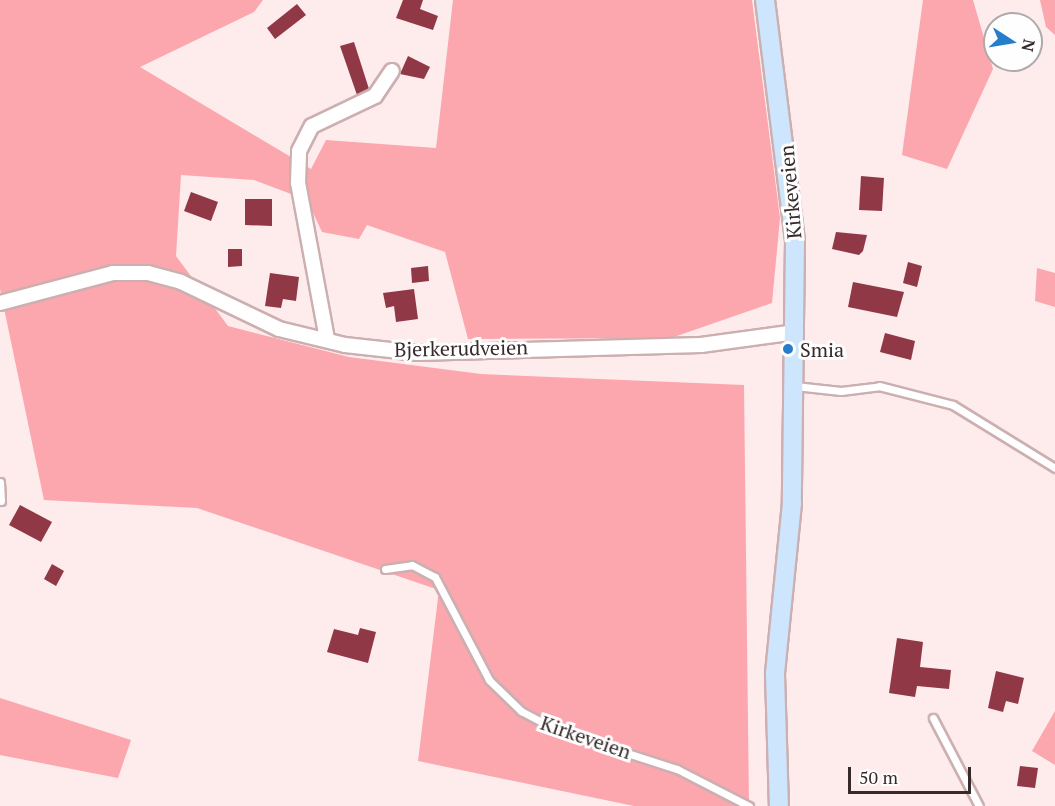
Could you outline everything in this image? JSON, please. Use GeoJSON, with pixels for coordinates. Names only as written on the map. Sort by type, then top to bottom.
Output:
{"type":"FeatureCollection","features":[{"type":"Feature","properties":{"kind":"main road","name":"Kirkeveien"},"geometry":{"type":"LineString","coordinates":[[765,0],[790,180],[796,332],[792,503],[775,674],[779,806]]}},
{"type":"Feature","properties":{"kind":"street"},"geometry":{"type":"LineString","coordinates":[[327,339],[298,183],[298,151],[312,126],[375,96],[392,71]]}},
{"type":"Feature","properties":{"kind":"street","name":"Bjerkerudveien"},"geometry":{"type":"LineString","coordinates":[[0,303],[113,273],[148,273],[181,282],[279,329],[418,353],[701,345],[796,332]]}},
{"type":"Feature","properties":{"kind":"lane"},"geometry":{"type":"LineString","coordinates":[[795,386],[841,390],[879,386],[953,405],[1055,468]]}},
{"type":"Feature","properties":{"kind":"lane"},"geometry":{"type":"LineString","coordinates":[[0,482],[1,501]]}},
{"type":"Feature","properties":{"kind":"lane","name":"Kirkeveien"},"geometry":{"type":"LineString","coordinates":[[385,568],[412,565],[435,577],[489,680],[521,711],[559,731],[677,769],[749,806]]}},
{"type":"Feature","properties":{"kind":"lane"},"geometry":{"type":"LineString","coordinates":[[933,718],[979,806]]}},
{"type":"Feature","properties":{"kind":"shaded area"},"geometry":{"type":"Polygon","coordinates":[[[0,0],[263,0],[254,12],[140,67],[311,169],[326,140],[436,148],[453,0],[752,0],[780,218],[772,303],[671,338],[468,339],[445,252],[367,225],[359,239],[322,232],[307,200],[254,180],[181,175],[176,256],[228,326],[349,357],[481,374],[744,385],[749,806],[634,806],[418,761],[439,590],[197,508],[44,500],[0,289],[0,0]]]}},
{"type":"Feature","properties":{"kind":"shaded area"},"geometry":{"type":"Polygon","coordinates":[[[923,0],[973,0],[983,34],[983,72],[992,72],[947,169],[902,155],[923,0]]]}},
{"type":"Feature","properties":{"kind":"shaded area"},"geometry":{"type":"Polygon","coordinates":[[[1040,0],[1055,0],[1055,35],[1046,27],[1040,0]]]}},
{"type":"Feature","properties":{"kind":"shaded area"},"geometry":{"type":"Polygon","coordinates":[[[1037,268],[1055,273],[1055,307],[1035,301],[1037,268]]]}},
{"type":"Feature","properties":{"kind":"shaded area"},"geometry":{"type":"Polygon","coordinates":[[[0,698],[131,740],[118,778],[0,755],[0,698]]]}},
{"type":"Feature","properties":{"kind":"shaded area"},"geometry":{"type":"Polygon","coordinates":[[[1055,711],[1055,765],[1032,751],[1055,711]]]}},
{"type":"Feature","properties":{"kind":"building"},"geometry":{"type":"Polygon","coordinates":[[[403,0],[423,0],[420,9],[438,16],[433,30],[396,18],[403,0]]]}},
{"type":"Feature","properties":{"kind":"building"},"geometry":{"type":"Polygon","coordinates":[[[297,4],[306,15],[275,39],[267,28],[297,4]]]}},
{"type":"Feature","properties":{"kind":"building"},"geometry":{"type":"Polygon","coordinates":[[[354,42],[369,89],[357,95],[340,46],[354,42]]]}},
{"type":"Feature","properties":{"kind":"building"},"geometry":{"type":"Polygon","coordinates":[[[408,56],[430,67],[424,79],[400,74],[408,56]]]}},
{"type":"Feature","properties":{"kind":"building"},"geometry":{"type":"Polygon","coordinates":[[[861,176],[884,178],[882,211],[859,210],[861,176]]]}},
{"type":"Feature","properties":{"kind":"building"},"geometry":{"type":"Polygon","coordinates":[[[191,192],[218,202],[211,221],[184,211],[191,192]]]}},
{"type":"Feature","properties":{"kind":"building"},"geometry":{"type":"Polygon","coordinates":[[[245,199],[272,199],[272,226],[245,225],[245,199]]]}},
{"type":"Feature","properties":{"kind":"building"},"geometry":{"type":"Polygon","coordinates":[[[836,232],[867,235],[863,251],[859,255],[832,249],[836,232]]]}},
{"type":"Feature","properties":{"kind":"building"},"geometry":{"type":"Polygon","coordinates":[[[228,249],[242,249],[242,266],[228,267],[228,249]]]}},
{"type":"Feature","properties":{"kind":"building"},"geometry":{"type":"Polygon","coordinates":[[[908,262],[922,266],[917,287],[903,283],[908,262]]]}},
{"type":"Feature","properties":{"kind":"building"},"geometry":{"type":"Polygon","coordinates":[[[428,266],[429,281],[412,283],[411,268],[428,266]]]}},
{"type":"Feature","properties":{"kind":"building"},"geometry":{"type":"Polygon","coordinates":[[[270,273],[299,277],[296,301],[283,299],[281,308],[265,306],[270,273]]]}},
{"type":"Feature","properties":{"kind":"building"},"geometry":{"type":"Polygon","coordinates":[[[853,282],[904,292],[897,317],[848,307],[853,282]]]}},
{"type":"Feature","properties":{"kind":"building"},"geometry":{"type":"Polygon","coordinates":[[[414,289],[418,319],[396,322],[394,306],[386,308],[383,293],[414,289]]]}},
{"type":"Feature","properties":{"kind":"building"},"geometry":{"type":"Polygon","coordinates":[[[885,333],[915,341],[911,360],[880,352],[885,333]]]}},
{"type":"Feature","properties":{"kind":"building"},"geometry":{"type":"Polygon","coordinates":[[[20,505],[52,522],[41,542],[9,525],[20,505]]]}},
{"type":"Feature","properties":{"kind":"building"},"geometry":{"type":"Polygon","coordinates":[[[52,564],[64,571],[56,586],[44,579],[52,564]]]}},
{"type":"Feature","properties":{"kind":"building"},"geometry":{"type":"Polygon","coordinates":[[[360,628],[376,632],[368,663],[327,652],[334,629],[358,635],[360,628]]]}},
{"type":"Feature","properties":{"kind":"building"},"geometry":{"type":"Polygon","coordinates":[[[897,638],[923,642],[920,667],[951,670],[949,689],[917,686],[915,697],[889,693],[897,638]]]}},
{"type":"Feature","properties":{"kind":"building"},"geometry":{"type":"Polygon","coordinates":[[[996,671],[1024,678],[1018,704],[1006,701],[1003,712],[988,708],[996,671]]]}},
{"type":"Feature","properties":{"kind":"building"},"geometry":{"type":"Polygon","coordinates":[[[1020,766],[1038,768],[1035,788],[1017,786],[1020,766]]]}},
{"type":"Feature","properties":{"kind":"place","name":"Smia"},"geometry":{"type":"Point","coordinates":[788,349]}}]}
